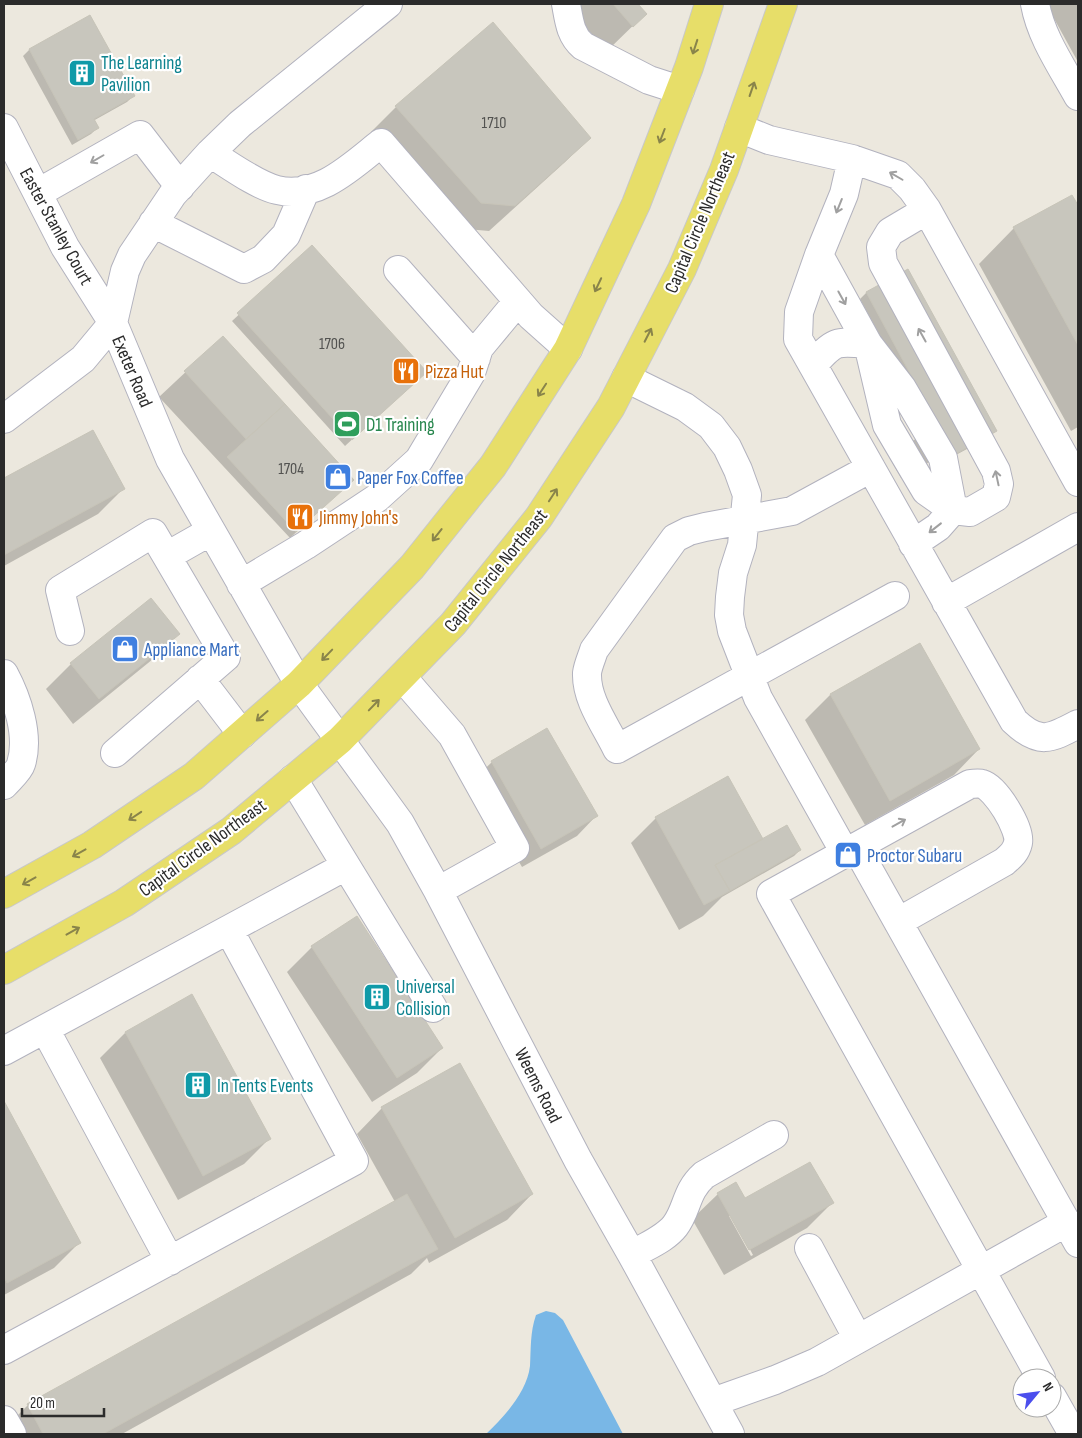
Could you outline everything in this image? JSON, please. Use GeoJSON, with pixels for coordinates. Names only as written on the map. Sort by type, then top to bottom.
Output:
{"type":"FeatureCollection","features":[{"type":"Feature","properties":{"kind":"main road"},"geometry":{"type":"LineString","coordinates":[[4,894],[92,845],[194,776],[242,734],[299,684],[418,560],[493,466],[568,349],[636,204],[680,90],[709,4]]}},
{"type":"Feature","properties":{"kind":"main road","name":"Capital Circle Northeast"},"geometry":{"type":"LineString","coordinates":[[4,970],[124,903],[231,830],[340,740],[452,624],[539,517],[611,407],[682,269],[724,170],[782,4]]}},
{"type":"Feature","properties":{"kind":"street","name":"Exeter Road"},"geometry":{"type":"LineString","coordinates":[[340,740],[299,684],[170,459],[113,323],[125,271],[132,255],[180,187],[210,153],[240,124],[388,4]]}},
{"type":"Feature","properties":{"kind":"street"},"geometry":{"type":"LineString","coordinates":[[566,4],[572,33],[583,46],[649,80],[680,90]]}},
{"type":"Feature","properties":{"kind":"street"},"geometry":{"type":"LineString","coordinates":[[1035,4],[1037,16],[1045,36],[1078,96]]}},
{"type":"Feature","properties":{"kind":"street","name":"Easter Stanley Court"},"geometry":{"type":"LineString","coordinates":[[4,128],[65,247],[113,323]]}},
{"type":"Feature","properties":{"kind":"street"},"geometry":{"type":"LineString","coordinates":[[739,128],[769,140],[852,159],[898,175],[912,189],[927,210],[1078,482]]}},
{"type":"Feature","properties":{"kind":"street"},"geometry":{"type":"LineString","coordinates":[[38,194],[140,135],[180,187]]}},
{"type":"Feature","properties":{"kind":"street"},"geometry":{"type":"LineString","coordinates":[[210,153],[253,179],[276,190],[295,191],[316,187],[336,178],[381,143],[531,316],[568,349]]}},
{"type":"Feature","properties":{"kind":"street"},"geometry":{"type":"LineString","coordinates":[[852,159],[844,194],[819,255],[799,312],[798,339],[1014,721],[1026,733],[1039,737],[1056,736],[1078,724]]}},
{"type":"Feature","properties":{"kind":"street"},"geometry":{"type":"LineString","coordinates":[[153,223],[244,269],[263,259],[286,235],[306,189]]}},
{"type":"Feature","properties":{"kind":"street"},"geometry":{"type":"LineString","coordinates":[[819,255],[868,344],[887,425],[926,491],[954,510],[970,512],[996,497],[999,484],[996,471],[883,263],[881,247],[890,232],[927,210]]}},
{"type":"Feature","properties":{"kind":"street"},"geometry":{"type":"LineString","coordinates":[[398,270],[476,358]]}},
{"type":"Feature","properties":{"kind":"street"},"geometry":{"type":"LineString","coordinates":[[241,584],[306,545],[377,498],[419,460],[471,372],[479,348],[518,301]]}},
{"type":"Feature","properties":{"kind":"street"},"geometry":{"type":"LineString","coordinates":[[4,419],[83,358],[113,323]]}},
{"type":"Feature","properties":{"kind":"street"},"geometry":{"type":"LineString","coordinates":[[813,364],[827,350],[842,342],[868,344]]}},
{"type":"Feature","properties":{"kind":"street"},"geometry":{"type":"LineString","coordinates":[[626,378],[685,407],[711,426],[727,447],[747,495],[742,545],[733,573],[730,615],[732,631],[758,698],[851,850],[898,922],[1072,1233],[981,1270],[817,1362],[713,1402]]}},
{"type":"Feature","properties":{"kind":"street"},"geometry":{"type":"LineString","coordinates":[[871,468],[792,511],[689,531],[675,538],[594,650],[587,672],[594,703],[617,749],[895,596]]}},
{"type":"Feature","properties":{"kind":"street"},"geometry":{"type":"LineString","coordinates":[[913,544],[938,527],[954,510]]}},
{"type":"Feature","properties":{"kind":"street"},"geometry":{"type":"LineString","coordinates":[[946,602],[1078,528]]}},
{"type":"Feature","properties":{"kind":"street"},"geometry":{"type":"LineString","coordinates":[[167,556],[211,531]]}},
{"type":"Feature","properties":{"kind":"street"},"geometry":{"type":"LineString","coordinates":[[70,631],[60,590],[153,533],[226,657],[115,752]]}},
{"type":"Feature","properties":{"kind":"street"},"geometry":{"type":"LineString","coordinates":[[4,674],[14,694],[24,734],[21,765],[4,785]]}},
{"type":"Feature","properties":{"kind":"street"},"geometry":{"type":"LineString","coordinates":[[402,677],[452,735],[515,848],[438,891]]}},
{"type":"Feature","properties":{"kind":"street"},"geometry":{"type":"LineString","coordinates":[[200,679],[242,734]]}},
{"type":"Feature","properties":{"kind":"street","name":"Weems Road"},"geometry":{"type":"LineString","coordinates":[[340,740],[400,823],[438,891],[578,1160],[730,1434]]}},
{"type":"Feature","properties":{"kind":"street"},"geometry":{"type":"LineString","coordinates":[[293,779],[433,1008]]}},
{"type":"Feature","properties":{"kind":"street"},"geometry":{"type":"LineString","coordinates":[[898,922],[1004,862],[1014,854],[1018,842],[1018,834],[997,794],[982,784],[970,784],[771,894],[1036,1368]]}},
{"type":"Feature","properties":{"kind":"street"},"geometry":{"type":"LineString","coordinates":[[4,1051],[346,866]]}},
{"type":"Feature","properties":{"kind":"street"},"geometry":{"type":"LineString","coordinates":[[4,1350],[354,1161],[229,930]]}},
{"type":"Feature","properties":{"kind":"street"},"geometry":{"type":"LineString","coordinates":[[45,1029],[170,1261]]}},
{"type":"Feature","properties":{"kind":"street"},"geometry":{"type":"LineString","coordinates":[[632,1255],[662,1236],[676,1224],[695,1183],[704,1175],[774,1134]]}},
{"type":"Feature","properties":{"kind":"street"},"geometry":{"type":"LineString","coordinates":[[809,1248],[858,1339]]}},
{"type":"Feature","properties":{"kind":"street"},"geometry":{"type":"LineString","coordinates":[[1062,1415],[1073,1434]]}},
{"type":"Feature","properties":{"kind":"street"},"geometry":{"type":"LineString","coordinates":[[4,1420],[12,1434]]}},
{"type":"Feature","properties":{"kind":"water"},"geometry":{"type":"Polygon","coordinates":[[[546,1311],[555,1313],[563,1320],[623,1434],[486,1434],[507,1412],[520,1394],[530,1366],[534,1321],[536,1315],[546,1311]]]}},
{"type":"Feature","properties":{"kind":"building"},"geometry":{"type":"Polygon","coordinates":[[[613,4],[638,4],[647,14],[633,27],[613,4]]]}},
{"type":"Feature","properties":{"kind":"building","name":"The Learning Pavilion"},"geometry":{"type":"Polygon","coordinates":[[[90,15],[135,96],[94,119],[99,128],[78,140],[29,49],[90,15]]]}},
{"type":"Feature","properties":{"kind":"building"},"geometry":{"type":"Polygon","coordinates":[[[493,22],[591,138],[515,206],[481,203],[395,106],[493,22]]]}},
{"type":"Feature","properties":{"kind":"building"},"geometry":{"type":"Polygon","coordinates":[[[1072,195],[1078,205],[1078,345],[1013,227],[1072,195]]]}},
{"type":"Feature","properties":{"kind":"building"},"geometry":{"type":"Polygon","coordinates":[[[312,245],[427,372],[352,440],[237,313],[312,245]]]}},
{"type":"Feature","properties":{"kind":"building"},"geometry":{"type":"Polygon","coordinates":[[[908,269],[997,431],[954,455],[866,292],[908,269]]]}},
{"type":"Feature","properties":{"kind":"building"},"geometry":{"type":"Polygon","coordinates":[[[223,336],[285,404],[246,439],[184,371],[223,336]]]}},
{"type":"Feature","properties":{"kind":"building"},"geometry":{"type":"Polygon","coordinates":[[[285,404],[354,480],[296,532],[227,457],[285,404]]]}},
{"type":"Feature","properties":{"kind":"building"},"geometry":{"type":"Polygon","coordinates":[[[93,430],[125,489],[4,555],[4,478],[93,430]]]}},
{"type":"Feature","properties":{"kind":"building","name":"Appliance Mart"},"geometry":{"type":"Polygon","coordinates":[[[151,598],[180,634],[99,699],[70,663],[151,598]]]}},
{"type":"Feature","properties":{"kind":"building"},"geometry":{"type":"Polygon","coordinates":[[[920,643],[980,749],[890,801],[830,694],[920,643]]]}},
{"type":"Feature","properties":{"kind":"building"},"geometry":{"type":"Polygon","coordinates":[[[547,728],[598,816],[541,849],[491,761],[547,728]]]}},
{"type":"Feature","properties":{"kind":"building"},"geometry":{"type":"Polygon","coordinates":[[[728,776],[763,839],[715,865],[730,891],[704,905],[655,817],[728,776]]]}},
{"type":"Feature","properties":{"kind":"building"},"geometry":{"type":"Polygon","coordinates":[[[787,825],[801,850],[730,891],[715,865],[787,825]]]}},
{"type":"Feature","properties":{"kind":"building","name":"Universal Collision"},"geometry":{"type":"Polygon","coordinates":[[[357,916],[443,1048],[397,1078],[311,946],[357,916]]]}},
{"type":"Feature","properties":{"kind":"building","name":"In Tents Events"},"geometry":{"type":"Polygon","coordinates":[[[192,994],[271,1139],[203,1176],[125,1032],[192,994]]]}},
{"type":"Feature","properties":{"kind":"building"},"geometry":{"type":"Polygon","coordinates":[[[460,1063],[533,1194],[455,1238],[381,1107],[460,1063]]]}},
{"type":"Feature","properties":{"kind":"building"},"geometry":{"type":"Polygon","coordinates":[[[4,1101],[81,1243],[7,1283],[4,1277],[4,1101]]]}},
{"type":"Feature","properties":{"kind":"building"},"geometry":{"type":"Polygon","coordinates":[[[810,1162],[834,1203],[749,1250],[717,1193],[736,1182],[745,1198],[810,1162]]]}},
{"type":"Feature","properties":{"kind":"building"},"geometry":{"type":"Polygon","coordinates":[[[407,1194],[438,1249],[103,1434],[43,1434],[27,1404],[407,1194]]]}},
{"type":"Feature","properties":{"kind":"place","name":"The Learning Pavilion"},"geometry":{"type":"Point","coordinates":[82,73]}},
{"type":"Feature","properties":{"kind":"place","name":"Pizza Hut"},"geometry":{"type":"Point","coordinates":[406,371]}},
{"type":"Feature","properties":{"kind":"place","name":"D1 Training"},"geometry":{"type":"Point","coordinates":[347,424]}},
{"type":"Feature","properties":{"kind":"place","name":"Paper Fox Coffee"},"geometry":{"type":"Point","coordinates":[338,477]}},
{"type":"Feature","properties":{"kind":"place","name":"Jimmy John's"},"geometry":{"type":"Point","coordinates":[300,517]}},
{"type":"Feature","properties":{"kind":"place","name":"Appliance Mart"},"geometry":{"type":"Point","coordinates":[125,649]}},
{"type":"Feature","properties":{"kind":"place","name":"Proctor Subaru"},"geometry":{"type":"Point","coordinates":[848,855]}},
{"type":"Feature","properties":{"kind":"place","name":"Universal Collision"},"geometry":{"type":"Point","coordinates":[377,997]}},
{"type":"Feature","properties":{"kind":"place","name":"In Tents Events"},"geometry":{"type":"Point","coordinates":[198,1085]}}]}
